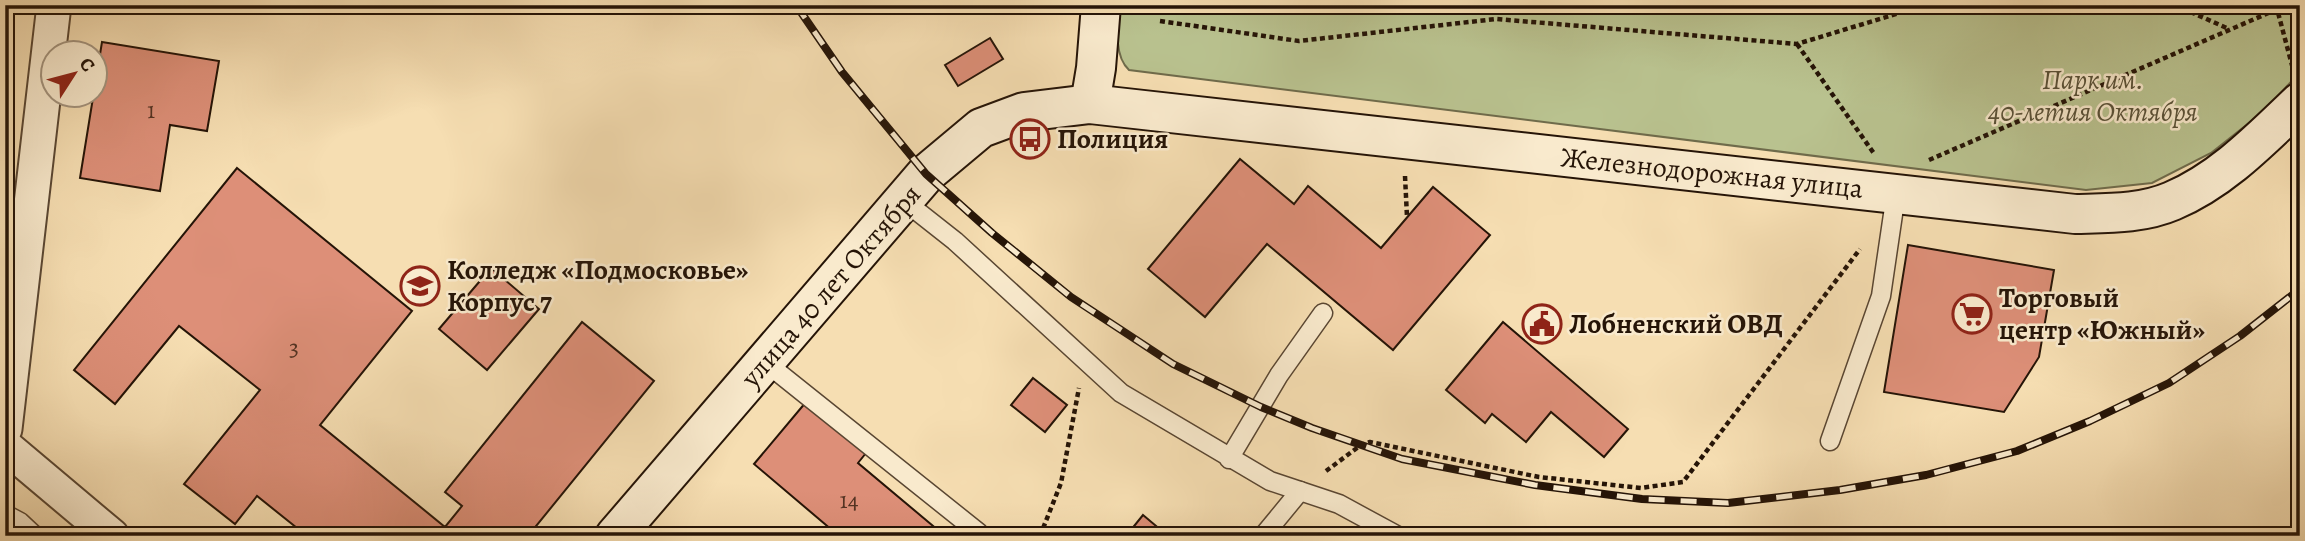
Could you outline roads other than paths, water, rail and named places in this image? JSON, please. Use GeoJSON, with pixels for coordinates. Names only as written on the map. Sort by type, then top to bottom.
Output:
{"type":"FeatureCollection","features":[{"type":"Feature","properties":{"kind":"street"},"geometry":{"type":"LineString","coordinates":[[5,429],[16,245],[54,5]]}},
{"type":"Feature","properties":{"kind":"street"},"geometry":{"type":"LineString","coordinates":[[1090,104],[1101,5]]}},
{"type":"Feature","properties":{"kind":"street","name":"Железнодорожная улица"},"geometry":{"type":"LineString","coordinates":[[1090,104],[1888,178],[2075,214],[2125,212],[2170,202],[2208,181],[2247,153],[2298,91]]}},
{"type":"Feature","properties":{"kind":"street","name":"улица 40 лет Октября"},"geometry":{"type":"LineString","coordinates":[[615,536],[926,174],[981,128],[1024,112],[1090,104]]}},
{"type":"Feature","properties":{"kind":"street"},"geometry":{"type":"LineString","coordinates":[[5,446],[111,536]]}},
{"type":"Feature","properties":{"kind":"lane"},"geometry":{"type":"LineString","coordinates":[[1830,441],[1881,296],[1888,178]]}},
{"type":"Feature","properties":{"kind":"lane"},"geometry":{"type":"LineString","coordinates":[[903,200],[955,241],[1121,393],[1270,481],[1339,504],[1398,536]]}},
{"type":"Feature","properties":{"kind":"lane"},"geometry":{"type":"LineString","coordinates":[[1229,458],[1279,375],[1323,313]]}},
{"type":"Feature","properties":{"kind":"lane"},"geometry":{"type":"LineString","coordinates":[[765,362],[979,533]]}},
{"type":"Feature","properties":{"kind":"lane"},"geometry":{"type":"LineString","coordinates":[[1263,536],[1300,491]]}},
{"type":"Feature","properties":{"kind":"lane"},"geometry":{"type":"LineString","coordinates":[[5,514],[20,522],[35,536]]}},
{"type":"Feature","properties":{"kind":"railway"},"geometry":{"type":"LineString","coordinates":[[796,5],[842,72],[926,174],[992,233],[1071,297],[1173,364],[1261,407],[1402,459],[1535,485],[1642,499],[1728,503],[1840,490],[1926,475],[2017,451],[2090,421],[2169,383],[2240,336],[2300,289]]}},
{"type":"Feature","properties":{"kind":"place","name":"Полиция"},"geometry":{"type":"Point","coordinates":[1030,139]}},
{"type":"Feature","properties":{"kind":"place","name":"Колледж «Подмосковье» Корпус 7"},"geometry":{"type":"Point","coordinates":[420,286]}},
{"type":"Feature","properties":{"kind":"place","name":"Торговый центр «Южный»"},"geometry":{"type":"Point","coordinates":[1972,314]}},
{"type":"Feature","properties":{"kind":"place","name":"Лобненский ОВД"},"geometry":{"type":"Point","coordinates":[1542,324]}},
{"type":"Feature","properties":{"kind":"park label","name":"Парк им. 40-летия Октября"},"geometry":{"type":"Point","coordinates":[2093,96]}}]}
